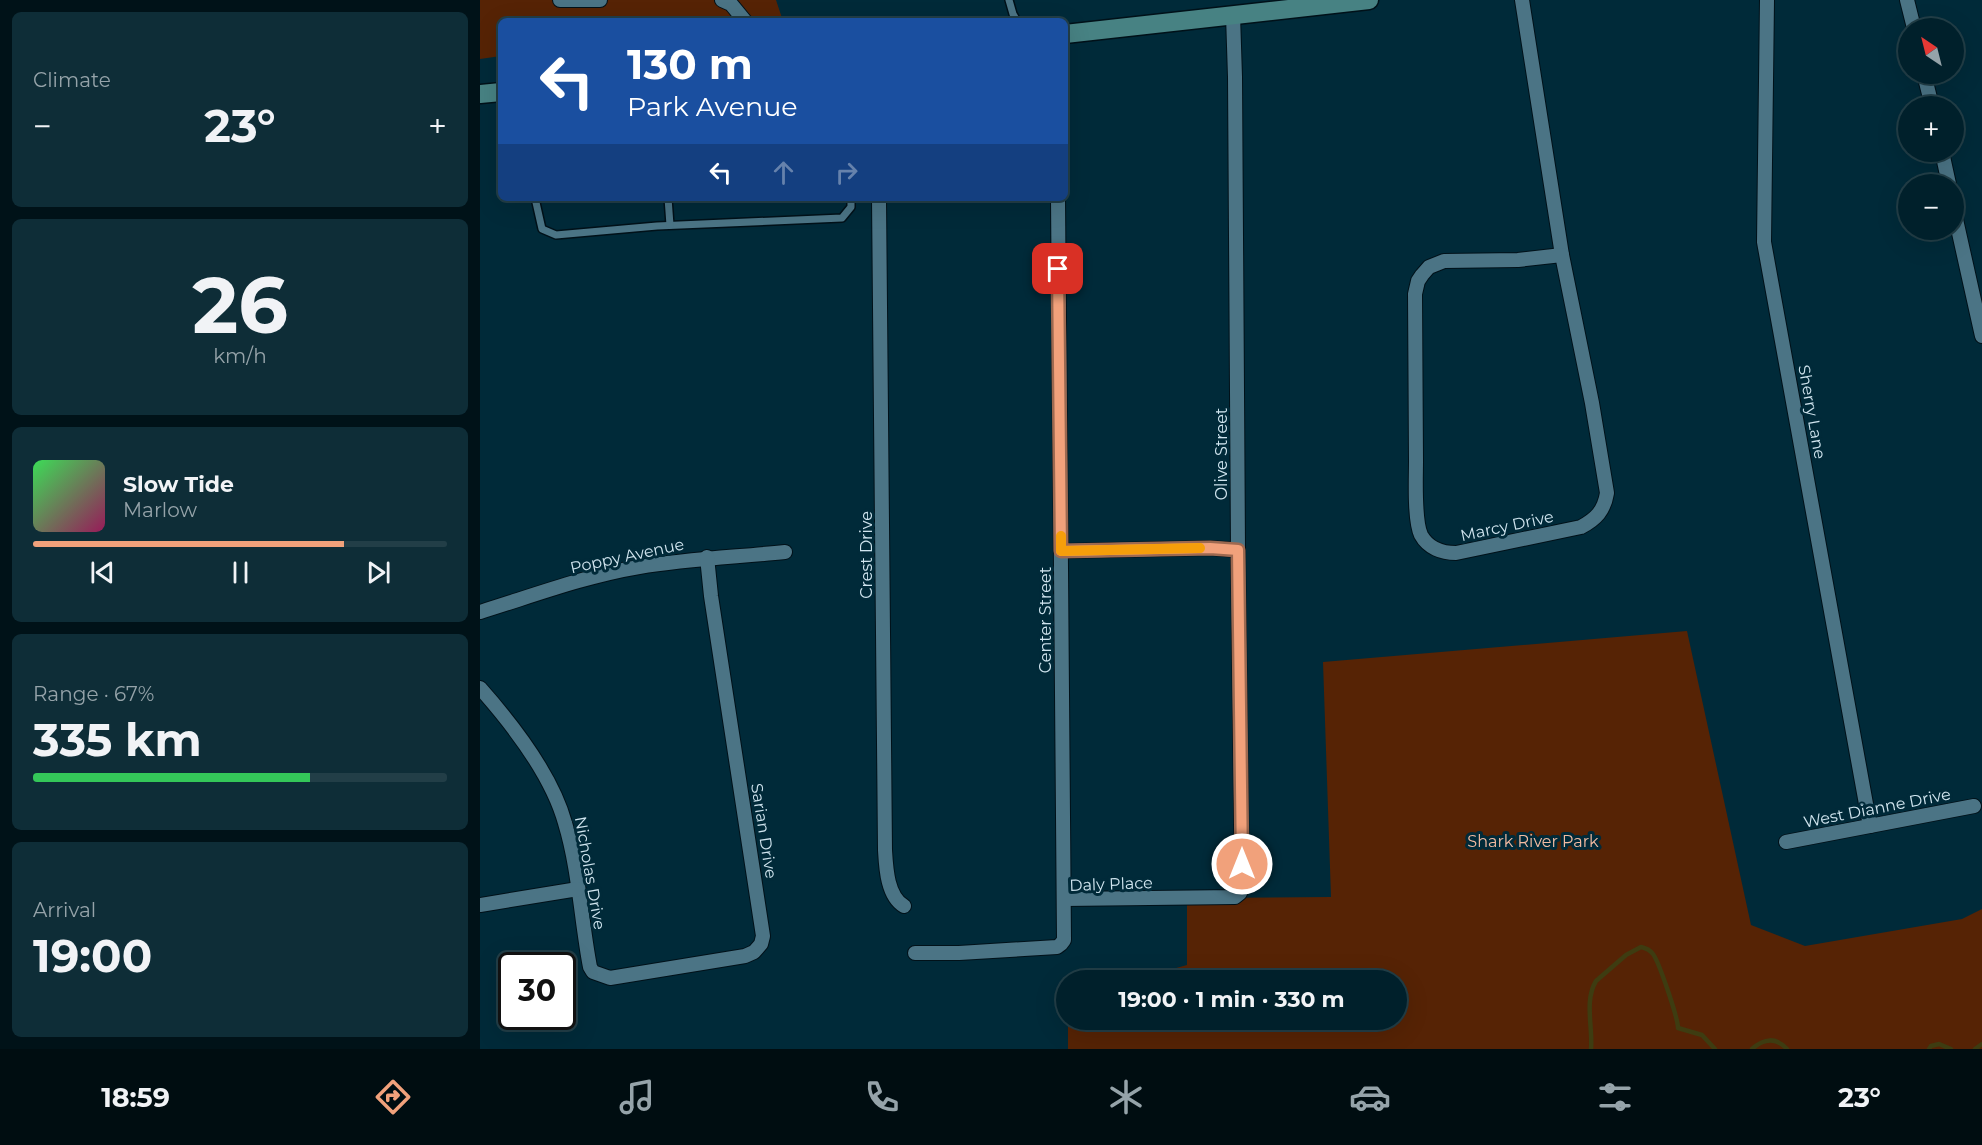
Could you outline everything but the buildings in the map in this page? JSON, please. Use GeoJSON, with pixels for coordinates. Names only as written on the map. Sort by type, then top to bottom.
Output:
{"type":"FeatureCollection","features":[{"type":"Feature","properties":{"kind":"street"},"geometry":{"type":"LineString","coordinates":[[560,0],[600,0]]}},
{"type":"Feature","properties":{"kind":"street"},"geometry":{"type":"LineString","coordinates":[[722,0],[731,4],[743,18]]}},
{"type":"Feature","properties":{"kind":"street"},"geometry":{"type":"LineString","coordinates":[[1068,34],[1360,0]]}},
{"type":"Feature","properties":{"kind":"street","name":"Marcy Drive"},"geometry":{"type":"LineString","coordinates":[[1522,0],[1562,255],[1592,404],[1606,493],[1605,504],[1600,514],[1581,527],[1456,553],[1439,551],[1428,544],[1418,527],[1415,306],[1418,281],[1429,267],[1444,261],[1518,260],[1562,255]]}},
{"type":"Feature","properties":{"kind":"street","name":"Sherry Lane"},"geometry":{"type":"LineString","coordinates":[[1767,0],[1764,242],[1870,826]]}},
{"type":"Feature","properties":{"kind":"street"},"geometry":{"type":"LineString","coordinates":[[1907,0],[1912,18]]}},
{"type":"Feature","properties":{"kind":"street","name":"Olive Street"},"geometry":{"type":"LineString","coordinates":[[1233,15],[1241,685],[1240,893]]}},
{"type":"Feature","properties":{"kind":"street"},"geometry":{"type":"LineString","coordinates":[[480,94],[498,92]]}},
{"type":"Feature","properties":{"kind":"street","name":"Crest Drive"},"geometry":{"type":"LineString","coordinates":[[879,201],[885,850],[889,884],[904,906]]}},
{"type":"Feature","properties":{"kind":"street","name":"Center Street"},"geometry":{"type":"LineString","coordinates":[[1058,201],[1064,899]]}},
{"type":"Feature","properties":{"kind":"street"},"geometry":{"type":"LineString","coordinates":[[1961,240],[1982,336]]}},
{"type":"Feature","properties":{"kind":"street"},"geometry":{"type":"LineString","coordinates":[[1061,551],[1210,548],[1238,550]]}},
{"type":"Feature","properties":{"kind":"street","name":"Poppy Avenue"},"geometry":{"type":"LineString","coordinates":[[480,612],[595,577],[638,567],[707,558],[785,552]]}},
{"type":"Feature","properties":{"kind":"street","name":"Sarian Drive"},"geometry":{"type":"LineString","coordinates":[[600,976],[610,978],[745,956],[754,952],[761,944],[763,936],[707,558]]}},
{"type":"Feature","properties":{"kind":"street","name":"Nicholas Drive"},"geometry":{"type":"LineString","coordinates":[[480,688],[499,709],[550,784],[566,826],[590,968],[600,976]]}},
{"type":"Feature","properties":{"kind":"street","name":"West Dianne Drive"},"geometry":{"type":"LineString","coordinates":[[1786,842],[1974,806]]}},
{"type":"Feature","properties":{"kind":"street"},"geometry":{"type":"LineString","coordinates":[[480,905],[578,889]]}},
{"type":"Feature","properties":{"kind":"street","name":"Daly Place"},"geometry":{"type":"LineString","coordinates":[[915,953],[959,953],[1057,947],[1064,940],[1064,899],[1235,897],[1240,893]]}},
{"type":"Feature","properties":{"kind":"lane"},"geometry":{"type":"LineString","coordinates":[[1009,0],[1015,18]]}},
{"type":"Feature","properties":{"kind":"lane"},"geometry":{"type":"LineString","coordinates":[[536,201],[542,229],[556,235],[670,225],[842,218],[851,207],[851,201]]}},
{"type":"Feature","properties":{"kind":"lane"},"geometry":{"type":"LineString","coordinates":[[668,201],[670,225]]}},
{"type":"Feature","properties":{"kind":"green space"},"geometry":{"type":"Polygon","coordinates":[[[480,0],[776,0],[782,18],[498,18],[498,56],[480,59],[480,0]]]}},
{"type":"Feature","properties":{"kind":"green space","name":"Shark River Park"},"geometry":{"type":"Polygon","coordinates":[[[1687,631],[1751,925],[1805,946],[1962,919],[1982,909],[1982,1049],[1068,1049],[1068,1030],[1407,1030],[1407,970],[1169,970],[1187,965],[1187,898],[1331,897],[1323,662],[1687,631]]]}},
{"type":"Feature","properties":{"kind":"waterway"},"geometry":{"type":"LineString","coordinates":[[1591,1049],[1590,997],[1592,989],[1596,981],[1626,955],[1641,947],[1651,951],[1656,959],[1672,1002],[1678,1028],[1702,1035],[1715,1049]]}},
{"type":"Feature","properties":{"kind":"waterway"},"geometry":{"type":"LineString","coordinates":[[1752,1049],[1770,1040],[1779,1042],[1787,1049]]}},
{"type":"Feature","properties":{"kind":"waterway"},"geometry":{"type":"LineString","coordinates":[[1929,1049],[1939,1044],[1951,1049]]}},
{"type":"Feature","properties":{"kind":"waterway"},"geometry":{"type":"LineString","coordinates":[[1975,1049],[1982,1044]]}},
{"type":"Feature","properties":{"kind":"slow traffic"},"geometry":{"type":"LineString","coordinates":[[1061,536],[1061,551],[1200,548]]}},
{"type":"Feature","properties":{"kind":"route"},"geometry":{"type":"LineString","coordinates":[[1058,269],[1061,551],[1210,548],[1238,550],[1242,864]]}}]}
